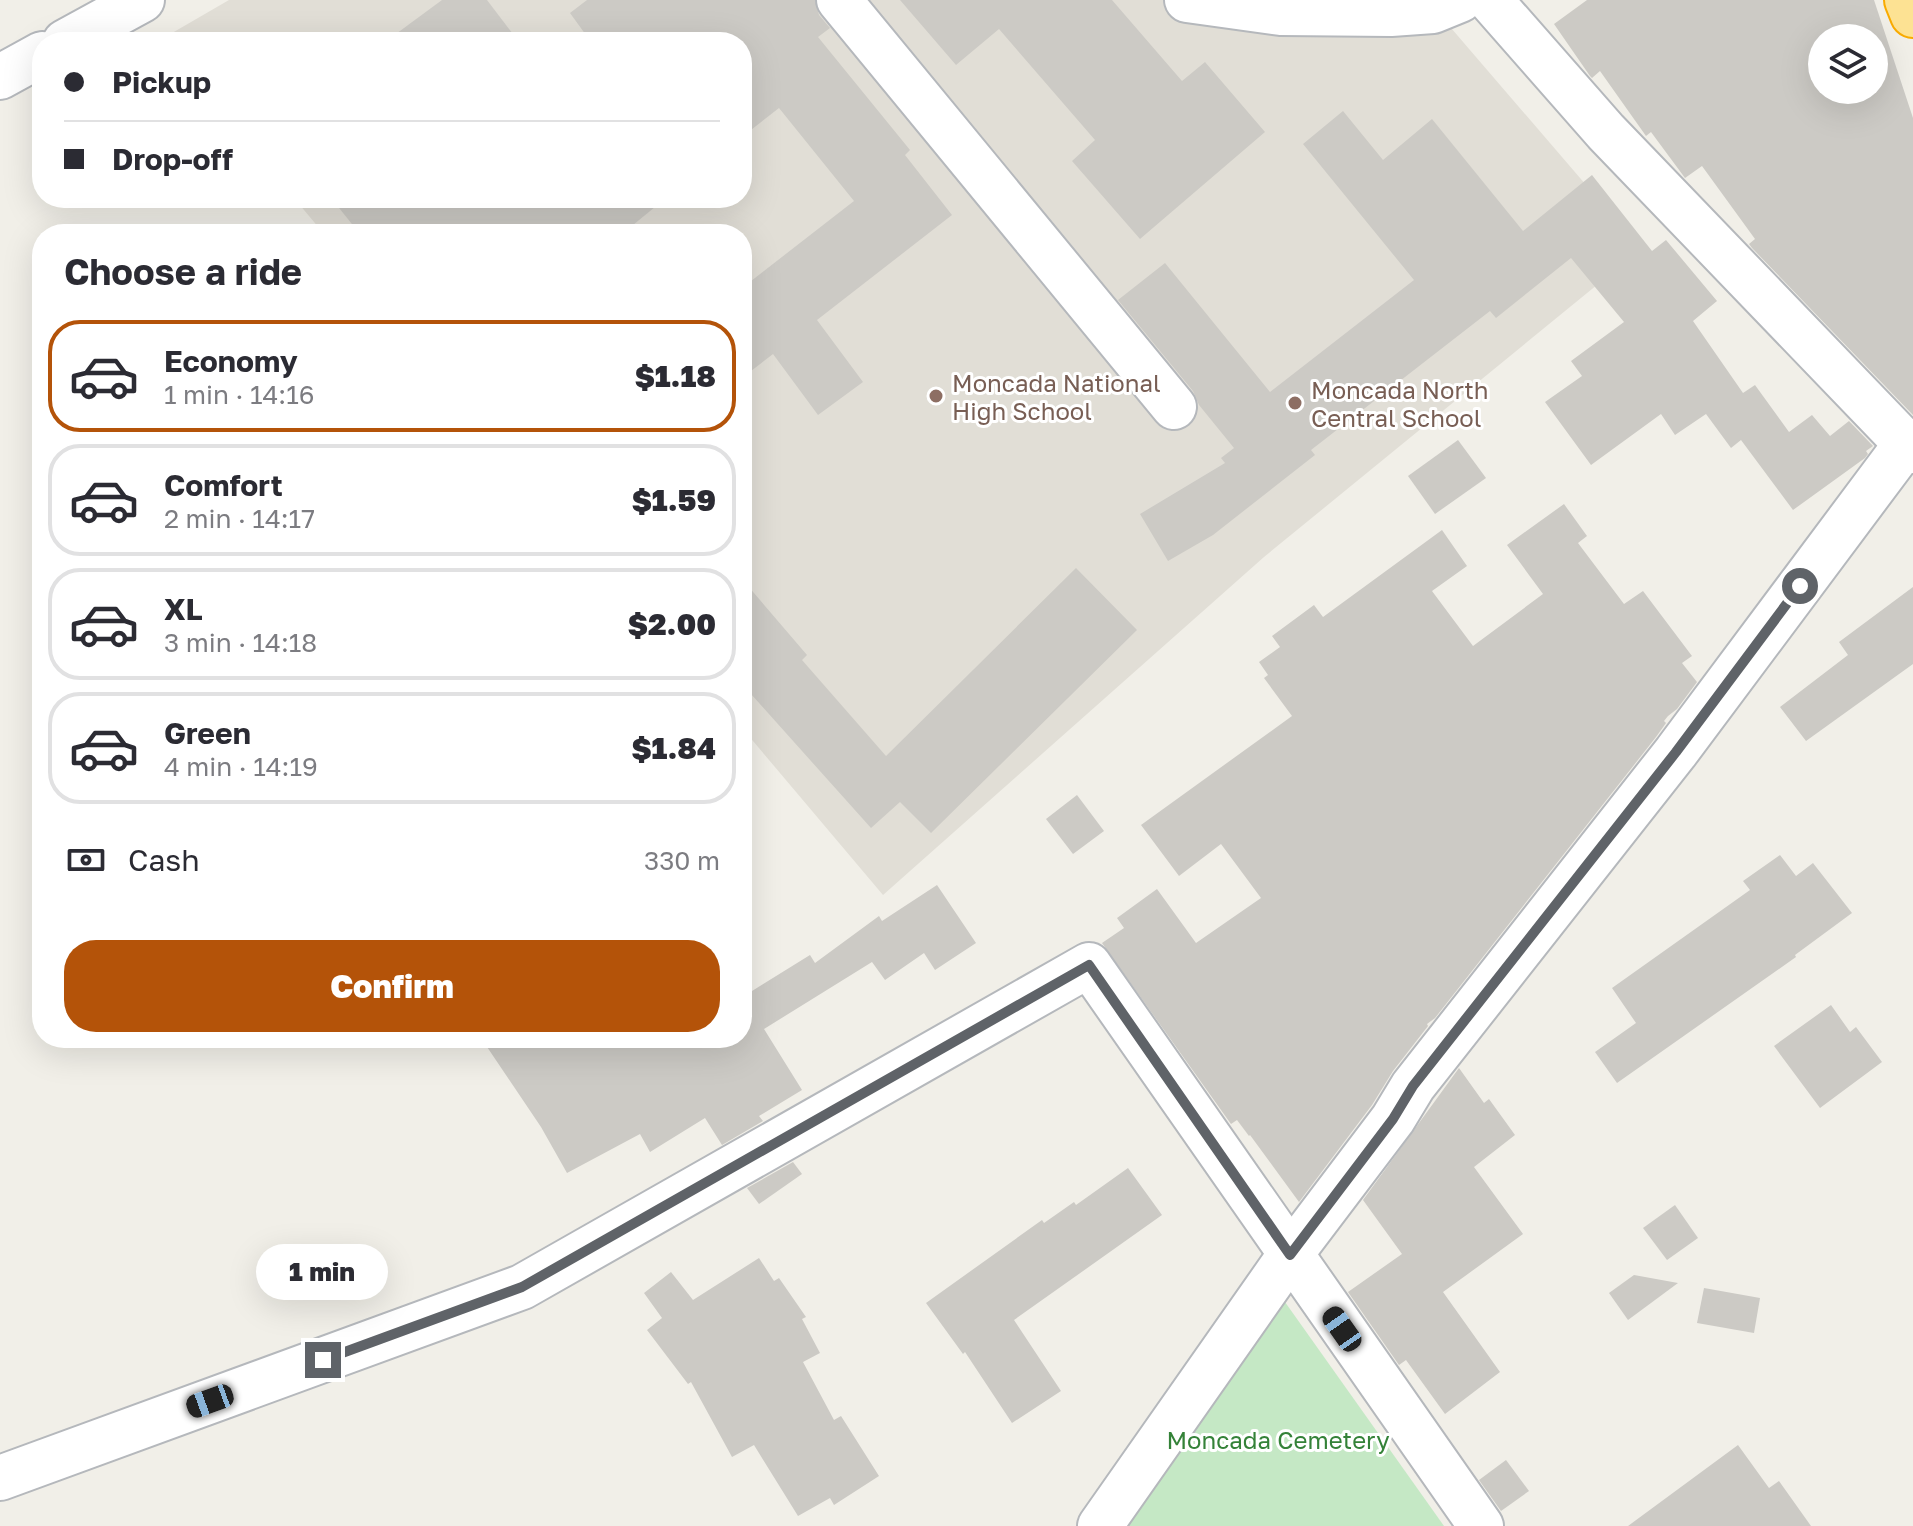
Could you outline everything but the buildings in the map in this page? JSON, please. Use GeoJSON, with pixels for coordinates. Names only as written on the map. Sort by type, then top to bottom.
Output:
{"type":"FeatureCollection","features":[{"type":"Feature","properties":{"kind":"highway"},"geometry":{"type":"LineString","coordinates":[[1907,0],[1913,15]]}},
{"type":"Feature","properties":{"kind":"street"},"geometry":{"type":"LineString","coordinates":[[83,32],[142,0]]}},
{"type":"Feature","properties":{"kind":"street"},"geometry":{"type":"LineString","coordinates":[[839,0],[1174,407]]}},
{"type":"Feature","properties":{"kind":"street"},"geometry":{"type":"LineString","coordinates":[[1187,0],[1281,13],[1391,14],[1433,11],[1460,0]]}},
{"type":"Feature","properties":{"kind":"street"},"geometry":{"type":"LineString","coordinates":[[1100,1526],[1290,1255],[1393,1119],[1413,1086],[1910,448],[1606,132],[1490,0]]}},
{"type":"Feature","properties":{"kind":"street"},"geometry":{"type":"LineString","coordinates":[[0,77],[32,59]]}},
{"type":"Feature","properties":{"kind":"street"},"geometry":{"type":"LineString","coordinates":[[0,1478],[522,1287],[1089,965],[1481,1526]]}},
{"type":"Feature","properties":{"kind":"shaded area"},"geometry":{"type":"Polygon","coordinates":[[[229,0],[1427,0],[1641,249],[1264,557],[883,895],[752,740],[752,224],[316,224],[302,208],[752,208],[752,32],[174,32],[229,0]]]}},
{"type":"Feature","properties":{"kind":"green space","name":"Moncada Cemetery"},"geometry":{"type":"Polygon","coordinates":[[[1280,1295],[1444,1526],[1106,1526],[1280,1295]]]}},
{"type":"Feature","properties":{"kind":"place","name":"Moncada National High School"},"geometry":{"type":"Point","coordinates":[936,396]}},
{"type":"Feature","properties":{"kind":"place","name":"Moncada North Central School"},"geometry":{"type":"Point","coordinates":[1295,403]}},
{"type":"Feature","properties":{"kind":"route"},"geometry":{"type":"LineString","coordinates":[[323,1360],[522,1287],[1089,965],[1290,1255],[1393,1119],[1413,1086],[1676,752],[1800,586]]}}]}
